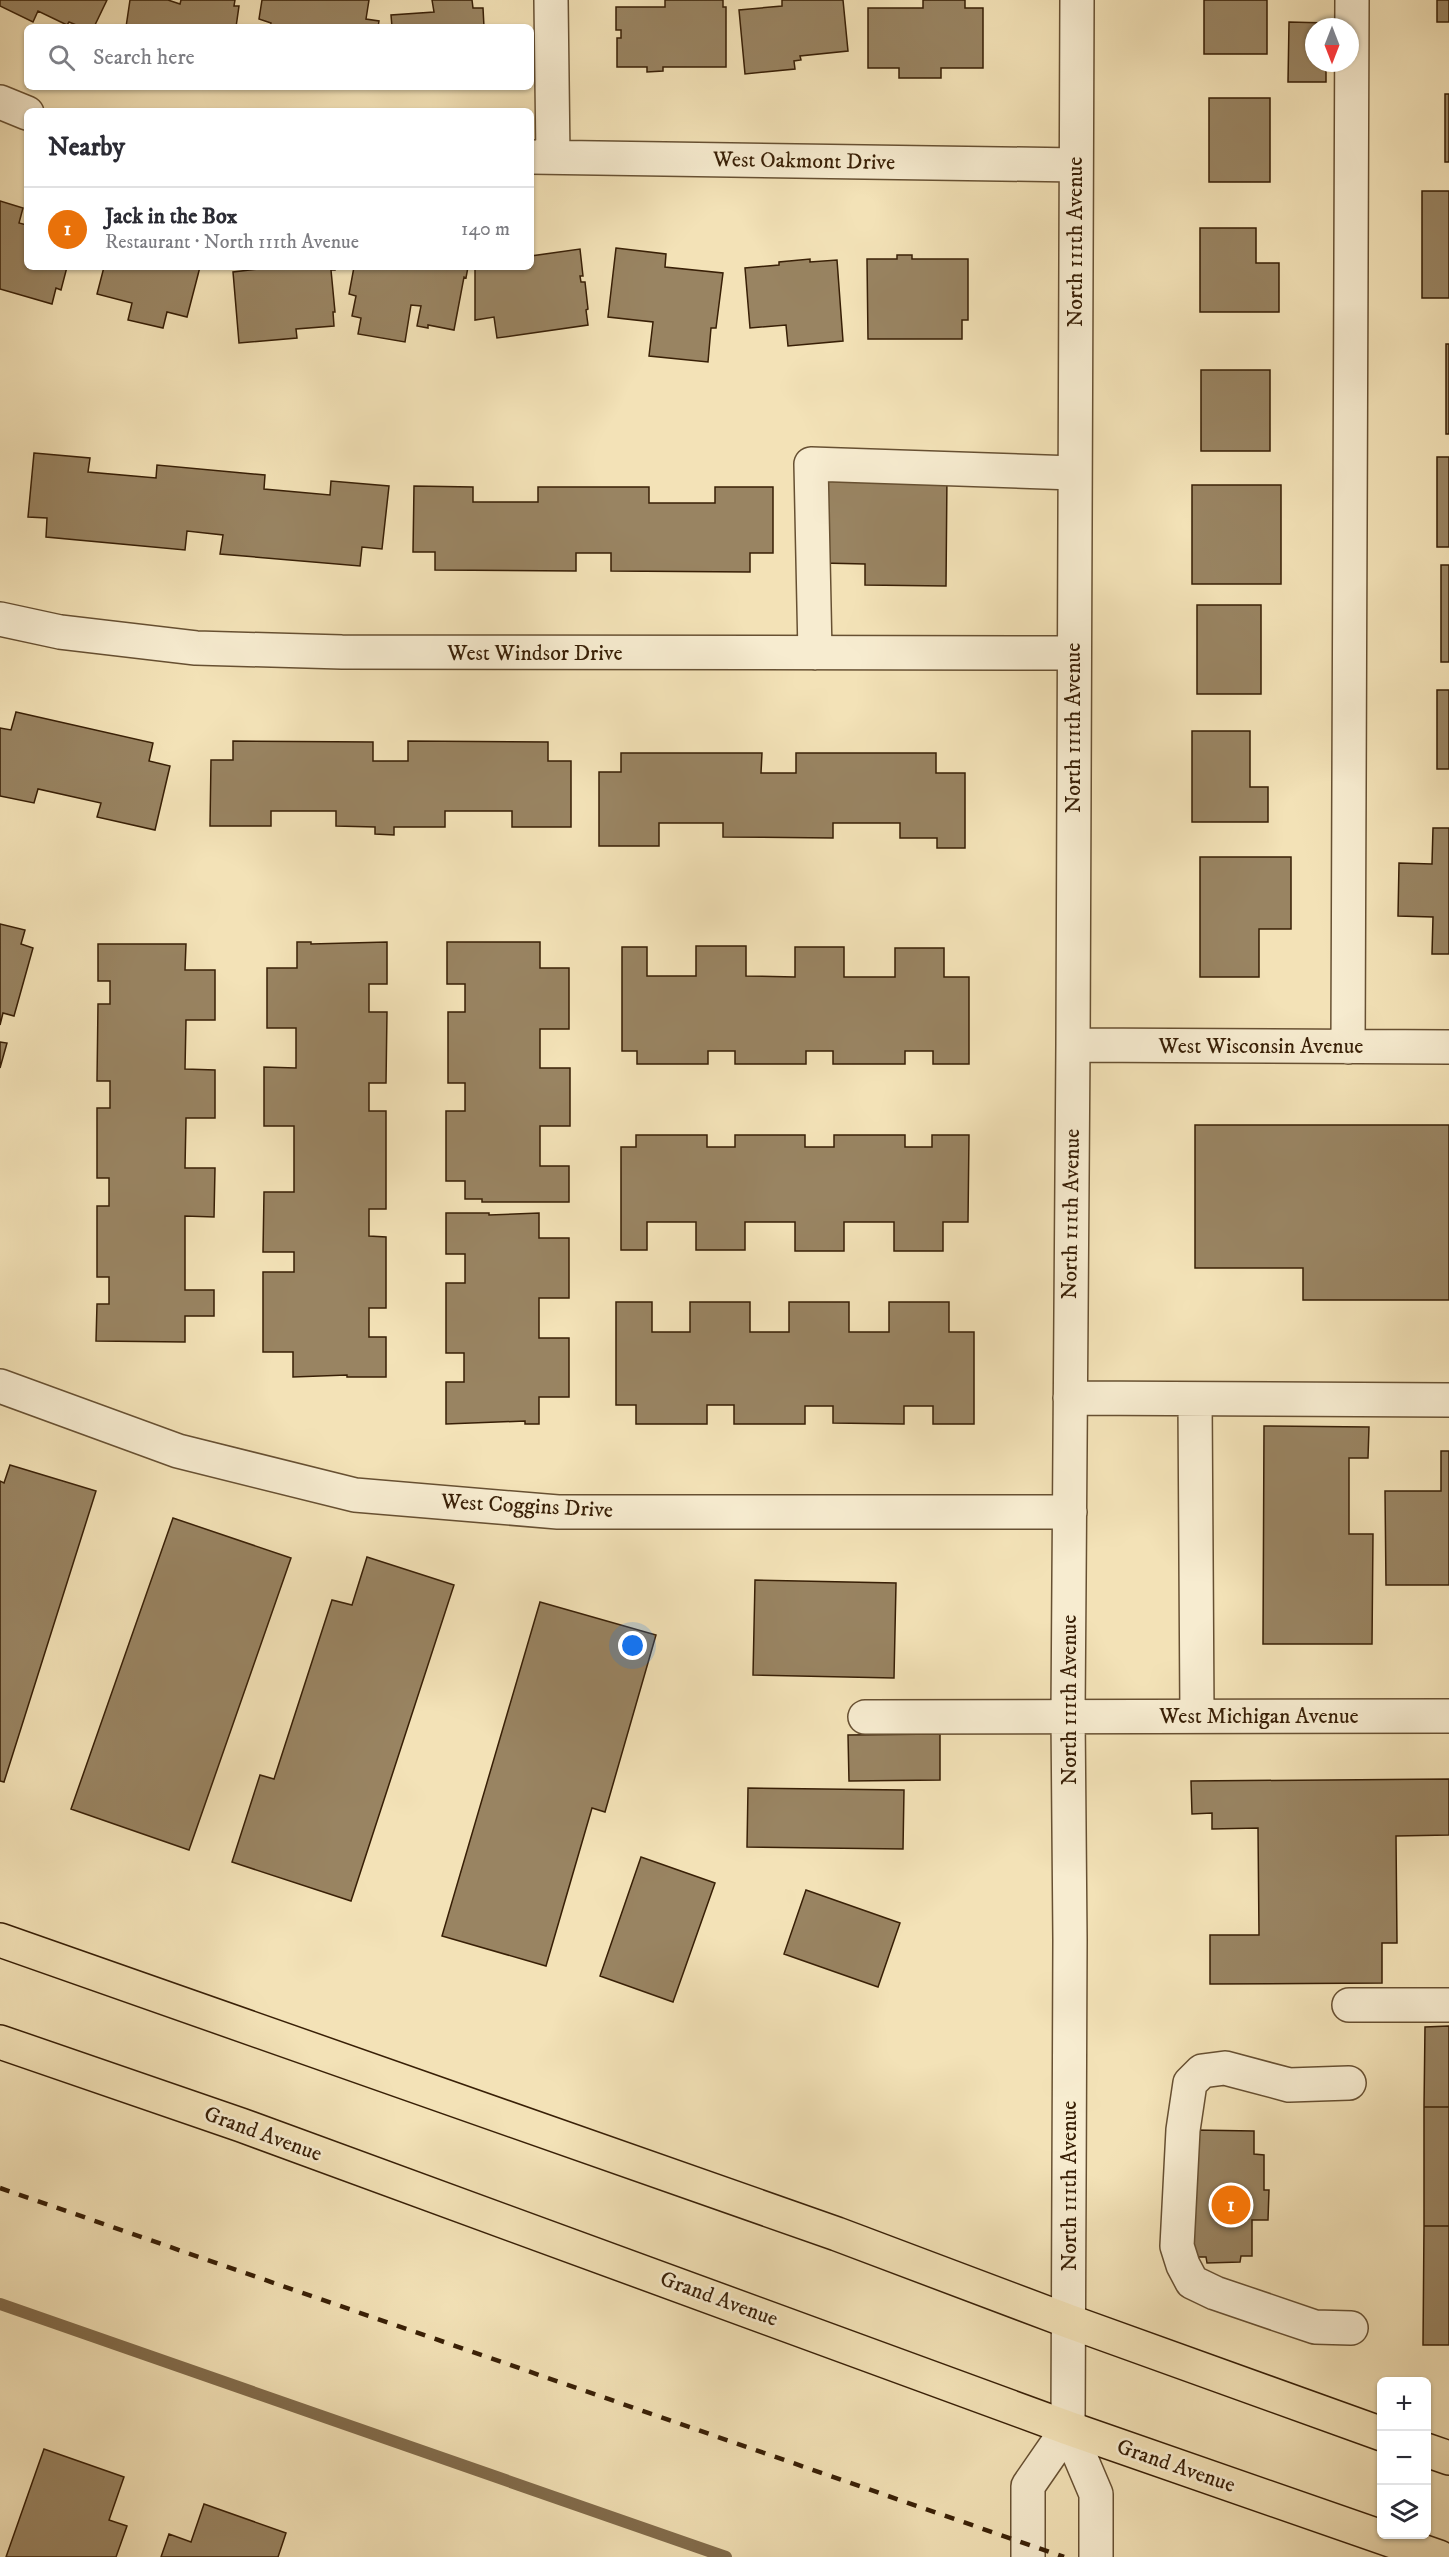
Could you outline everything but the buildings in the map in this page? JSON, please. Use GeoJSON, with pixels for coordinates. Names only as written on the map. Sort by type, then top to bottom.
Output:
{"type":"FeatureCollection","features":[{"type":"Feature","properties":{"kind":"highway"},"geometry":{"type":"LineString","coordinates":[[0,1940],[837,2234],[1068,2321],[1377,2432]]}},
{"type":"Feature","properties":{"kind":"highway","name":"Grand Avenue"},"geometry":{"type":"LineString","coordinates":[[0,2042],[241,2125],[1068,2428],[1438,2557]]}},
{"type":"Feature","properties":{"kind":"highway"},"geometry":{"type":"LineString","coordinates":[[1431,2452],[1449,2458]]}},
{"type":"Feature","properties":{"kind":"street"},"geometry":{"type":"LineString","coordinates":[[542,157],[551,0]]}},
{"type":"Feature","properties":{"kind":"street","name":"North 111th Avenue"},"geometry":{"type":"LineString","coordinates":[[1077,0],[1071,1512],[1068,1715],[1071,1940],[1068,2428],[1096,2494],[1096,2557]]}},
{"type":"Feature","properties":{"kind":"street"},"geometry":{"type":"LineString","coordinates":[[1348,1047],[1353,0]]}},
{"type":"Feature","properties":{"kind":"street"},"geometry":{"type":"LineString","coordinates":[[0,102],[24,112]]}},
{"type":"Feature","properties":{"kind":"street","name":"West Oakmont Drive"},"geometry":{"type":"LineString","coordinates":[[542,157],[1076,165]]}},
{"type":"Feature","properties":{"kind":"street"},"geometry":{"type":"LineString","coordinates":[[815,653],[810,464],[1074,473]]}},
{"type":"Feature","properties":{"kind":"street","name":"West Windsor Drive"},"geometry":{"type":"LineString","coordinates":[[0,619],[60,632],[196,648],[342,652],[1073,653]]}},
{"type":"Feature","properties":{"kind":"street","name":"West Wisconsin Avenue"},"geometry":{"type":"LineString","coordinates":[[1073,1046],[1449,1047]]}},
{"type":"Feature","properties":{"kind":"street","name":"West Coggins Drive"},"geometry":{"type":"LineString","coordinates":[[0,1386],[178,1451],[355,1495],[558,1512],[1071,1512]]}},
{"type":"Feature","properties":{"kind":"street"},"geometry":{"type":"LineString","coordinates":[[1071,1398],[1449,1400]]}},
{"type":"Feature","properties":{"kind":"street"},"geometry":{"type":"LineString","coordinates":[[1195,1399],[1197,1715]]}},
{"type":"Feature","properties":{"kind":"street","name":"West Michigan Avenue"},"geometry":{"type":"LineString","coordinates":[[864,1717],[1449,1716]]}},
{"type":"Feature","properties":{"kind":"street"},"geometry":{"type":"LineString","coordinates":[[1349,2005],[1449,2005]]}},
{"type":"Feature","properties":{"kind":"street"},"geometry":{"type":"LineString","coordinates":[[1349,2083],[1289,2085],[1225,2068],[1202,2071],[1190,2083],[1183,2130],[1177,2246],[1192,2282],[1215,2293],[1316,2327],[1350,2328]]}},
{"type":"Feature","properties":{"kind":"street"},"geometry":{"type":"LineString","coordinates":[[1028,2557],[1028,2486],[1068,2428]]}},
{"type":"Feature","properties":{"kind":"waterway"},"geometry":{"type":"LineString","coordinates":[[0,2304],[726,2557]]}},
{"type":"Feature","properties":{"kind":"railway"},"geometry":{"type":"LineString","coordinates":[[0,2188],[1064,2557]]}},
{"type":"Feature","properties":{"kind":"place","name":"Jack in the Box"},"geometry":{"type":"Point","coordinates":[1231,2205]}}]}
